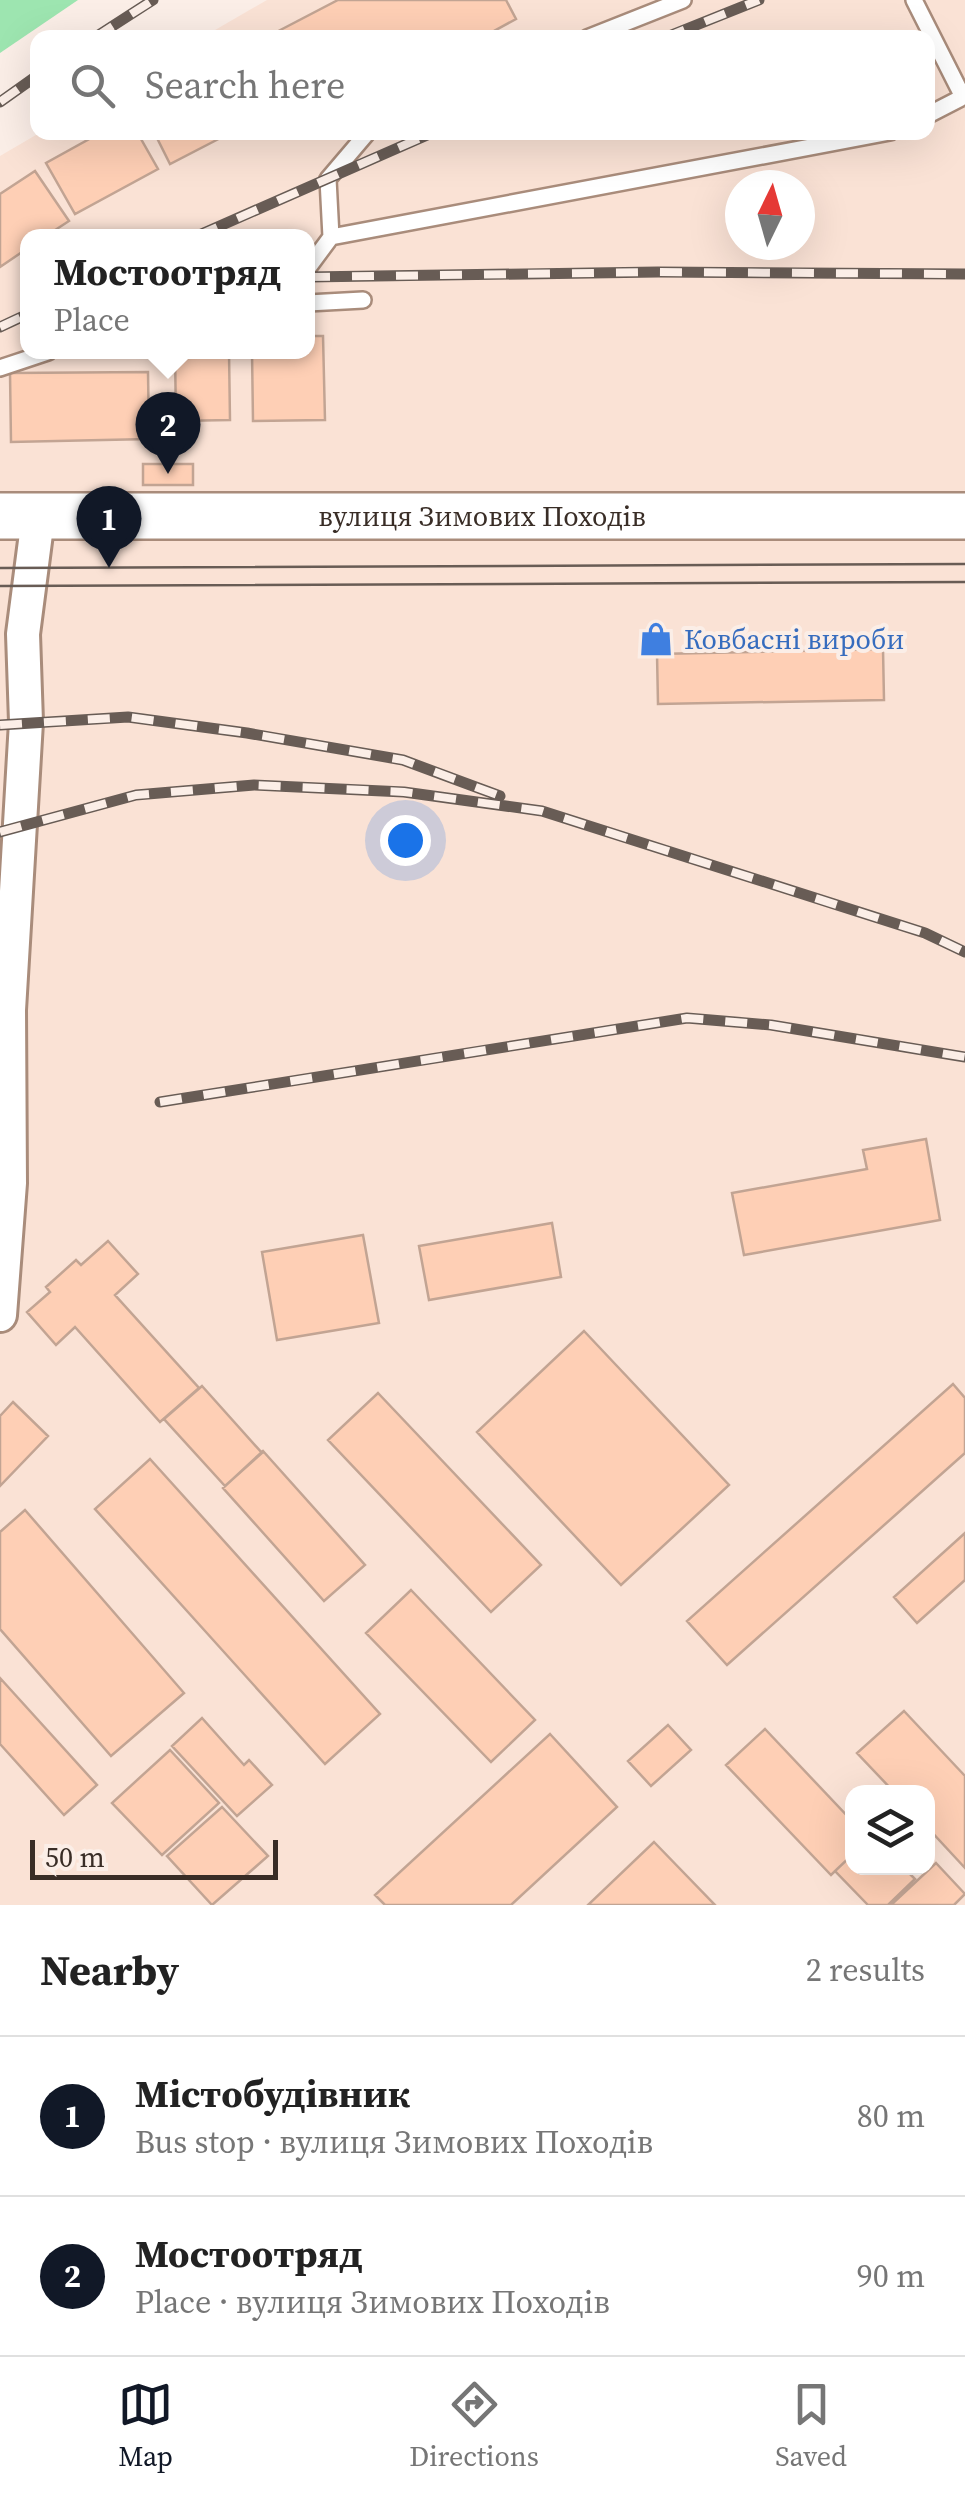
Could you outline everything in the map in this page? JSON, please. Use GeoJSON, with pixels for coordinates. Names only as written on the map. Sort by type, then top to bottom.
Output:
{"type":"FeatureCollection","features":[{"type":"Feature","properties":{"kind":"main road","name":"вулиця Зимових Походів"},"geometry":{"type":"LineString","coordinates":[[19,517],[961,523]]}},
{"type":"Feature","properties":{"kind":"street"},"geometry":{"type":"LineString","coordinates":[[0,1314],[10,1183],[9,1010],[26,722],[19,517]]}},
{"type":"Feature","properties":{"kind":"lane"},"geometry":{"type":"LineString","coordinates":[[607,30],[683,0]]}},
{"type":"Feature","properties":{"kind":"lane"},"geometry":{"type":"LineString","coordinates":[[914,0],[929,30]]}},
{"type":"Feature","properties":{"kind":"lane"},"geometry":{"type":"LineString","coordinates":[[935,41],[964,97],[935,111]]}},
{"type":"Feature","properties":{"kind":"lane"},"geometry":{"type":"LineString","coordinates":[[315,259],[331,237],[328,179],[361,140]]}},
{"type":"Feature","properties":{"kind":"lane"},"geometry":{"type":"LineString","coordinates":[[331,237],[847,140]]}},
{"type":"Feature","properties":{"kind":"lane"},"geometry":{"type":"LineString","coordinates":[[315,303],[363,300]]}},
{"type":"Feature","properties":{"kind":"lane"},"geometry":{"type":"LineString","coordinates":[[0,368],[27,359]]}},
{"type":"Feature","properties":{"kind":"shaded area"},"geometry":{"type":"Polygon","coordinates":[[[267,0],[965,0],[965,1905],[0,1905],[0,156],[30,138],[935,140],[935,30],[215,30],[267,0]]]}},
{"type":"Feature","properties":{"kind":"green space"},"geometry":{"type":"Polygon","coordinates":[[[0,0],[78,0],[30,30],[0,53],[0,0]]]}},
{"type":"Feature","properties":{"kind":"building"},"geometry":{"type":"Polygon","coordinates":[[[338,0],[506,0],[516,19],[496,30],[280,30],[338,0]]]}},
{"type":"Feature","properties":{"kind":"building"},"geometry":{"type":"Polygon","coordinates":[[[88,140],[142,140],[158,169],[75,214],[46,163],[88,140]]]}},
{"type":"Feature","properties":{"kind":"building"},"geometry":{"type":"Polygon","coordinates":[[[158,140],[216,140],[170,164],[158,140]]]}},
{"type":"Feature","properties":{"kind":"building"},"geometry":{"type":"Polygon","coordinates":[[[35,171],[69,221],[57,229],[20,229],[20,253],[0,267],[0,194],[35,171]]]}},
{"type":"Feature","properties":{"kind":"building"},"geometry":{"type":"Polygon","coordinates":[[[315,336],[323,336],[325,420],[253,421],[252,359],[315,359],[315,336]]]}},
{"type":"Feature","properties":{"kind":"building"},"geometry":{"type":"Polygon","coordinates":[[[175,359],[229,359],[230,420],[176,421],[175,359]]]}},
{"type":"Feature","properties":{"kind":"building"},"geometry":{"type":"Polygon","coordinates":[[[148,372],[149,439],[11,442],[10,373],[148,372]]]}},
{"type":"Feature","properties":{"kind":"building"},"geometry":{"type":"Polygon","coordinates":[[[143,464],[193,464],[193,485],[143,485],[143,464]]]}},
{"type":"Feature","properties":{"kind":"building"},"geometry":{"type":"Polygon","coordinates":[[[883,649],[884,700],[658,704],[657,654],[883,649]]]}},
{"type":"Feature","properties":{"kind":"building"},"geometry":{"type":"Polygon","coordinates":[[[926,1139],[940,1220],[744,1255],[732,1193],[867,1169],[863,1150],[926,1139]]]}},
{"type":"Feature","properties":{"kind":"building"},"geometry":{"type":"Polygon","coordinates":[[[552,1223],[561,1277],[429,1300],[419,1246],[552,1223]]]}},
{"type":"Feature","properties":{"kind":"building"},"geometry":{"type":"Polygon","coordinates":[[[363,1235],[379,1323],[277,1340],[262,1252],[363,1235]]]}},
{"type":"Feature","properties":{"kind":"building"},"geometry":{"type":"Polygon","coordinates":[[[108,1241],[138,1274],[115,1295],[199,1388],[160,1422],[75,1327],[56,1345],[27,1312],[50,1292],[46,1287],[76,1260],[81,1265],[108,1241]]]}},
{"type":"Feature","properties":{"kind":"building"},"geometry":{"type":"Polygon","coordinates":[[[584,1331],[729,1485],[621,1585],[477,1432],[584,1331]]]}},
{"type":"Feature","properties":{"kind":"building"},"geometry":{"type":"Polygon","coordinates":[[[953,1384],[965,1398],[965,1453],[727,1665],[687,1621],[953,1384]]]}},
{"type":"Feature","properties":{"kind":"building"},"geometry":{"type":"Polygon","coordinates":[[[202,1386],[262,1453],[225,1486],[164,1419],[202,1386]]]}},
{"type":"Feature","properties":{"kind":"building"},"geometry":{"type":"Polygon","coordinates":[[[378,1393],[541,1565],[491,1612],[328,1440],[378,1393]]]}},
{"type":"Feature","properties":{"kind":"building"},"geometry":{"type":"Polygon","coordinates":[[[13,1402],[48,1436],[0,1486],[0,1416],[13,1402]]]}},
{"type":"Feature","properties":{"kind":"building"},"geometry":{"type":"Polygon","coordinates":[[[263,1451],[365,1565],[324,1601],[223,1488],[263,1451]]]}},
{"type":"Feature","properties":{"kind":"building"},"geometry":{"type":"Polygon","coordinates":[[[150,1459],[380,1714],[325,1764],[95,1509],[150,1459]]]}},
{"type":"Feature","properties":{"kind":"building"},"geometry":{"type":"Polygon","coordinates":[[[25,1510],[184,1693],[111,1756],[0,1629],[0,1532],[25,1510]]]}},
{"type":"Feature","properties":{"kind":"building"},"geometry":{"type":"Polygon","coordinates":[[[965,1533],[965,1580],[917,1623],[894,1597],[965,1533]]]}},
{"type":"Feature","properties":{"kind":"building"},"geometry":{"type":"Polygon","coordinates":[[[411,1590],[535,1720],[491,1762],[366,1633],[411,1590]]]}},
{"type":"Feature","properties":{"kind":"building"},"geometry":{"type":"Polygon","coordinates":[[[0,1678],[97,1785],[64,1815],[0,1744],[0,1678]]]}},
{"type":"Feature","properties":{"kind":"building"},"geometry":{"type":"Polygon","coordinates":[[[904,1711],[965,1776],[965,1868],[935,1836],[935,1785],[887,1785],[857,1753],[904,1711]]]}},
{"type":"Feature","properties":{"kind":"building"},"geometry":{"type":"Polygon","coordinates":[[[202,1718],[244,1765],[249,1760],[272,1785],[237,1816],[172,1746],[202,1718]]]}},
{"type":"Feature","properties":{"kind":"building"},"geometry":{"type":"Polygon","coordinates":[[[668,1725],[691,1750],[651,1786],[628,1761],[668,1725]]]}},
{"type":"Feature","properties":{"kind":"building"},"geometry":{"type":"Polygon","coordinates":[[[765,1729],[845,1814],[845,1862],[831,1875],[726,1765],[765,1729]]]}},
{"type":"Feature","properties":{"kind":"building"},"geometry":{"type":"Polygon","coordinates":[[[550,1734],[617,1807],[511,1905],[385,1905],[375,1895],[550,1734]]]}},
{"type":"Feature","properties":{"kind":"building"},"geometry":{"type":"Polygon","coordinates":[[[170,1750],[219,1803],[162,1855],[112,1803],[170,1750]]]}},
{"type":"Feature","properties":{"kind":"building"},"geometry":{"type":"Polygon","coordinates":[[[222,1807],[268,1856],[212,1905],[167,1856],[222,1807]]]}},
{"type":"Feature","properties":{"kind":"building"},"geometry":{"type":"Polygon","coordinates":[[[654,1842],[715,1905],[588,1905],[654,1842]]]}},
{"type":"Feature","properties":{"kind":"building"},"geometry":{"type":"Polygon","coordinates":[[[845,1862],[845,1875],[911,1875],[915,1879],[888,1905],[868,1905],[835,1871],[845,1862]]]}},
{"type":"Feature","properties":{"kind":"building"},"geometry":{"type":"Polygon","coordinates":[[[935,1864],[965,1894],[954,1905],[891,1905],[923,1875],[935,1875],[935,1864]]]}},
{"type":"Feature","properties":{"kind":"tram line"},"geometry":{"type":"LineString","coordinates":[[0,568],[965,564]]}},
{"type":"Feature","properties":{"kind":"tram line"},"geometry":{"type":"LineString","coordinates":[[0,586],[965,582]]}},
{"type":"Feature","properties":{"kind":"railway"},"geometry":{"type":"LineString","coordinates":[[106,30],[153,0]]}},
{"type":"Feature","properties":{"kind":"railway"},"geometry":{"type":"LineString","coordinates":[[684,30],[759,0]]}},
{"type":"Feature","properties":{"kind":"railway"},"geometry":{"type":"LineString","coordinates":[[0,102],[30,81]]}},
{"type":"Feature","properties":{"kind":"railway"},"geometry":{"type":"LineString","coordinates":[[213,229],[416,140]]}},
{"type":"Feature","properties":{"kind":"railway"},"geometry":{"type":"LineString","coordinates":[[315,277],[658,272],[965,274]]}},
{"type":"Feature","properties":{"kind":"railway"},"geometry":{"type":"LineString","coordinates":[[0,327],[20,318]]}},
{"type":"Feature","properties":{"kind":"railway"},"geometry":{"type":"LineString","coordinates":[[0,725],[128,717],[247,733],[403,760],[500,796]]}},
{"type":"Feature","properties":{"kind":"railway"},"geometry":{"type":"LineString","coordinates":[[0,832],[136,795],[254,785],[404,792],[542,811],[925,933],[965,952]]}},
{"type":"Feature","properties":{"kind":"railway"},"geometry":{"type":"LineString","coordinates":[[160,1102],[687,1018],[771,1025],[965,1057]]}},
{"type":"Feature","properties":{"kind":"place","name":"Мостоотряд"},"geometry":{"type":"Point","coordinates":[168,474]}},
{"type":"Feature","properties":{"kind":"place","name":"Містобудівник"},"geometry":{"type":"Point","coordinates":[109,568]}},
{"type":"Feature","properties":{"kind":"place","name":"Ковбасні вироби"},"geometry":{"type":"Point","coordinates":[656,639]}}]}
